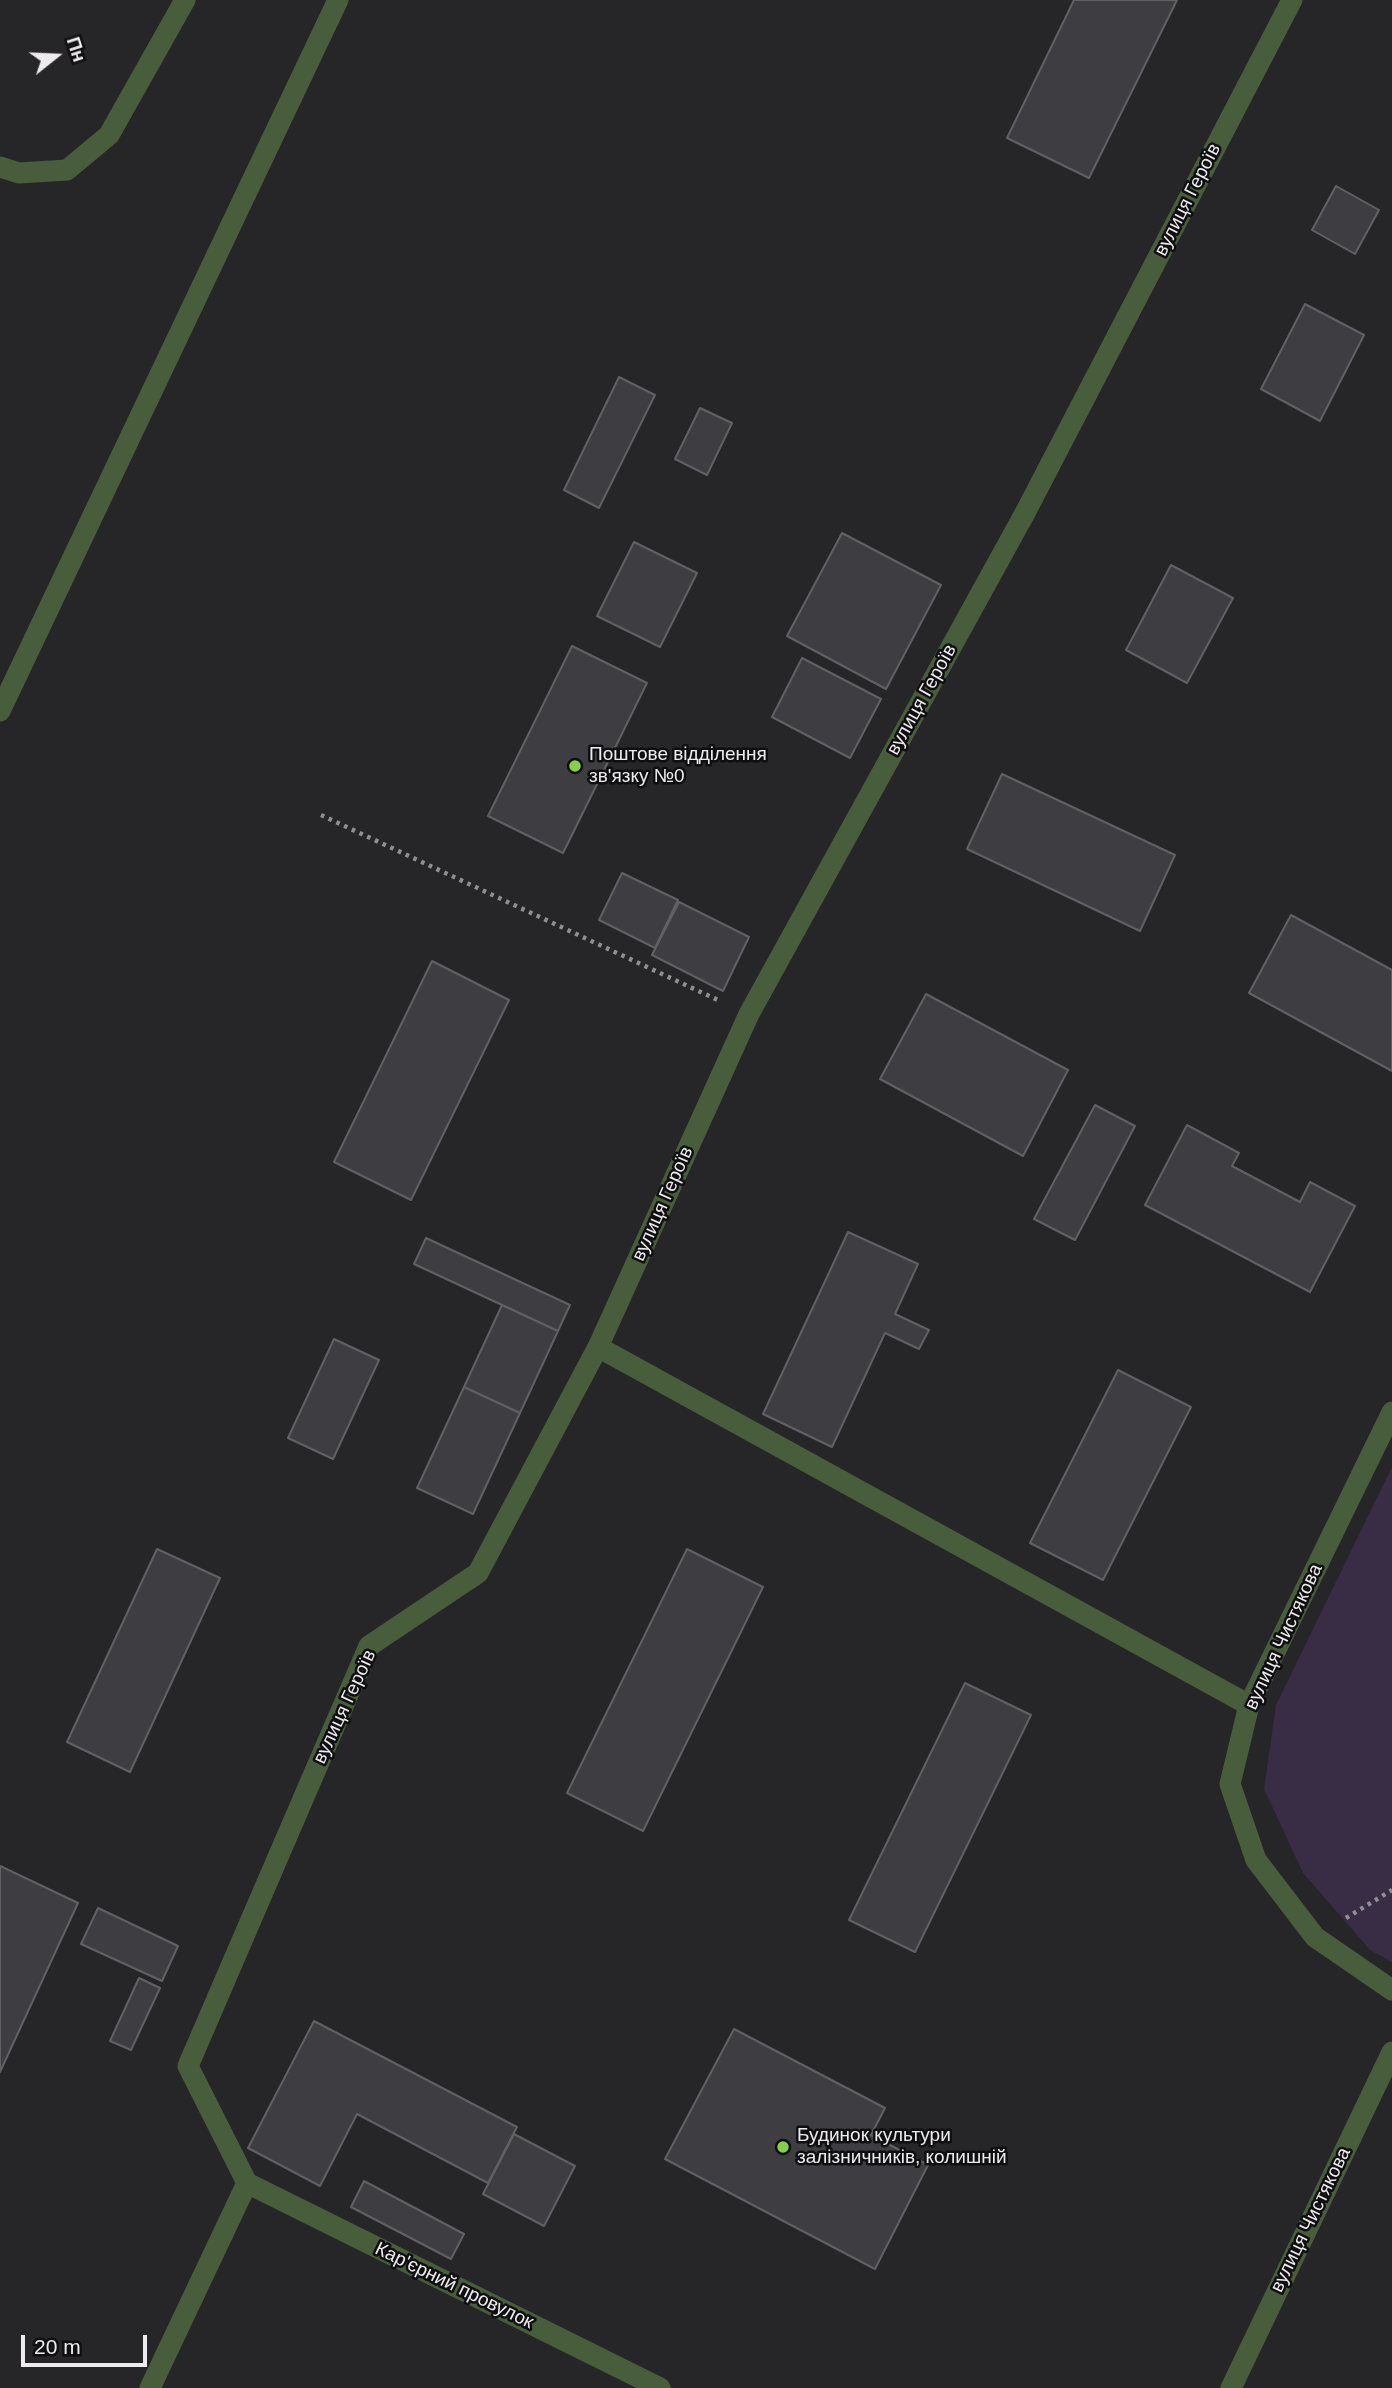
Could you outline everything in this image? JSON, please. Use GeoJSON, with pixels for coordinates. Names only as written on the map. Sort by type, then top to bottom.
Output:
{"type":"FeatureCollection","features":[{"type":"Feature","properties":{"kind":"street"},"geometry":{"type":"LineString","coordinates":[[0,167],[19,173],[66,170],[109,135],[185,0]]}},
{"type":"Feature","properties":{"kind":"street"},"geometry":{"type":"LineString","coordinates":[[0,711],[338,0]]}},
{"type":"Feature","properties":{"kind":"street","name":"вулиця Героїв"},"geometry":{"type":"LineString","coordinates":[[247,2183],[188,2066],[369,1646],[478,1573],[598,1347],[749,1014],[1025,513],[1292,0]]}},
{"type":"Feature","properties":{"kind":"street"},"geometry":{"type":"LineString","coordinates":[[598,1347],[1249,1705]]}},
{"type":"Feature","properties":{"kind":"street","name":"вулиця Чистякова"},"geometry":{"type":"LineString","coordinates":[[1392,1412],[1249,1705],[1230,1784],[1256,1860],[1315,1937],[1392,1990]]}},
{"type":"Feature","properties":{"kind":"street","name":"вулиця Чистякова"},"geometry":{"type":"LineString","coordinates":[[1231,2388],[1392,2052]]}},
{"type":"Feature","properties":{"kind":"street"},"geometry":{"type":"LineString","coordinates":[[150,2388],[247,2183]]}},
{"type":"Feature","properties":{"kind":"street","name":"Кар'єрний провулок"},"geometry":{"type":"LineString","coordinates":[[247,2183],[656,2387]]}},
{"type":"Feature","properties":{"kind":"path"},"geometry":{"type":"LineString","coordinates":[[321,815],[749,1014]]}},
{"type":"Feature","properties":{"kind":"path"},"geometry":{"type":"LineString","coordinates":[[1315,1937],[1392,1890]]}},
{"type":"Feature","properties":{"kind":"shaded area"},"geometry":{"type":"Polygon","coordinates":[[[1392,1467],[1392,1962],[1370,1950],[1303,1873],[1264,1789],[1276,1705],[1392,1467]]]}},
{"type":"Feature","properties":{"kind":"building"},"geometry":{"type":"Polygon","coordinates":[[[1074,0],[1177,0],[1089,178],[1007,138],[1074,0]]]}},
{"type":"Feature","properties":{"kind":"building"},"geometry":{"type":"Polygon","coordinates":[[[1336,186],[1379,210],[1355,254],[1312,230],[1336,186]]]}},
{"type":"Feature","properties":{"kind":"building"},"geometry":{"type":"Polygon","coordinates":[[[1305,304],[1364,335],[1320,421],[1261,389],[1305,304]]]}},
{"type":"Feature","properties":{"kind":"building"},"geometry":{"type":"Polygon","coordinates":[[[619,377],[655,395],[599,508],[564,490],[619,377]]]}},
{"type":"Feature","properties":{"kind":"building"},"geometry":{"type":"Polygon","coordinates":[[[700,408],[732,423],[707,475],[675,459],[700,408]]]}},
{"type":"Feature","properties":{"kind":"building"},"geometry":{"type":"Polygon","coordinates":[[[842,533],[941,585],[886,689],[787,636],[842,533]]]}},
{"type":"Feature","properties":{"kind":"building"},"geometry":{"type":"Polygon","coordinates":[[[634,542],[697,573],[660,647],[597,616],[634,542]]]}},
{"type":"Feature","properties":{"kind":"building"},"geometry":{"type":"Polygon","coordinates":[[[1171,565],[1233,598],[1187,683],[1126,650],[1171,565]]]}},
{"type":"Feature","properties":{"kind":"building"},"geometry":{"type":"Polygon","coordinates":[[[572,646],[647,683],[563,853],[488,816],[572,646]]]}},
{"type":"Feature","properties":{"kind":"building"},"geometry":{"type":"Polygon","coordinates":[[[802,658],[881,699],[850,758],[772,717],[802,658]]]}},
{"type":"Feature","properties":{"kind":"building"},"geometry":{"type":"Polygon","coordinates":[[[1002,774],[1175,855],[1140,931],[967,849],[1002,774]]]}},
{"type":"Feature","properties":{"kind":"building"},"geometry":{"type":"Polygon","coordinates":[[[622,873],[678,900],[655,948],[599,920],[622,873]]]}},
{"type":"Feature","properties":{"kind":"building"},"geometry":{"type":"Polygon","coordinates":[[[679,902],[749,937],[723,991],[652,955],[679,902]]]}},
{"type":"Feature","properties":{"kind":"building"},"geometry":{"type":"Polygon","coordinates":[[[1291,915],[1392,970],[1392,1071],[1249,993],[1291,915]]]}},
{"type":"Feature","properties":{"kind":"building"},"geometry":{"type":"Polygon","coordinates":[[[432,961],[509,1000],[411,1200],[334,1162],[432,961]]]}},
{"type":"Feature","properties":{"kind":"building"},"geometry":{"type":"Polygon","coordinates":[[[926,994],[1068,1070],[1023,1156],[880,1079],[926,994]]]}},
{"type":"Feature","properties":{"kind":"building"},"geometry":{"type":"Polygon","coordinates":[[[1095,1105],[1135,1126],[1075,1240],[1034,1219],[1095,1105]]]}},
{"type":"Feature","properties":{"kind":"building"},"geometry":{"type":"Polygon","coordinates":[[[1187,1125],[1239,1153],[1232,1166],[1300,1202],[1310,1182],[1355,1206],[1310,1292],[1145,1205],[1187,1125]]]}},
{"type":"Feature","properties":{"kind":"building"},"geometry":{"type":"Polygon","coordinates":[[[848,1232],[918,1264],[895,1314],[929,1330],[919,1349],[885,1333],[832,1447],[763,1414],[848,1232]]]}},
{"type":"Feature","properties":{"kind":"building"},"geometry":{"type":"Polygon","coordinates":[[[426,1238],[570,1305],[558,1331],[414,1264],[426,1238]]]}},
{"type":"Feature","properties":{"kind":"building"},"geometry":{"type":"Polygon","coordinates":[[[502,1305],[558,1331],[520,1413],[464,1387],[502,1305]]]}},
{"type":"Feature","properties":{"kind":"building"},"geometry":{"type":"Polygon","coordinates":[[[334,1339],[379,1360],[333,1459],[288,1438],[334,1339]]]}},
{"type":"Feature","properties":{"kind":"building"},"geometry":{"type":"Polygon","coordinates":[[[1118,1370],[1191,1407],[1103,1580],[1030,1543],[1118,1370]]]}},
{"type":"Feature","properties":{"kind":"building"},"geometry":{"type":"Polygon","coordinates":[[[464,1387],[520,1413],[473,1514],[417,1488],[464,1387]]]}},
{"type":"Feature","properties":{"kind":"building"},"geometry":{"type":"Polygon","coordinates":[[[157,1549],[220,1578],[130,1772],[67,1742],[157,1549]]]}},
{"type":"Feature","properties":{"kind":"building"},"geometry":{"type":"Polygon","coordinates":[[[687,1549],[763,1587],[643,1831],[567,1793],[687,1549]]]}},
{"type":"Feature","properties":{"kind":"building"},"geometry":{"type":"Polygon","coordinates":[[[965,1683],[1031,1715],[915,1952],[849,1920],[965,1683]]]}},
{"type":"Feature","properties":{"kind":"building"},"geometry":{"type":"Polygon","coordinates":[[[0,1866],[78,1903],[0,2072],[0,1866]]]}},
{"type":"Feature","properties":{"kind":"building"},"geometry":{"type":"Polygon","coordinates":[[[98,1908],[178,1946],[162,1981],[81,1944],[98,1908]]]}},
{"type":"Feature","properties":{"kind":"building"},"geometry":{"type":"Polygon","coordinates":[[[139,1978],[160,1988],[131,2050],[110,2041],[139,1978]]]}},
{"type":"Feature","properties":{"kind":"building"},"geometry":{"type":"Polygon","coordinates":[[[314,2021],[517,2127],[488,2183],[357,2114],[320,2186],[248,2148],[314,2021]]]}},
{"type":"Feature","properties":{"kind":"building","name":"Будинок культури залізничників, колишній"},"geometry":{"type":"Polygon","coordinates":[[[734,2029],[885,2108],[871,2135],[928,2165],[875,2269],[665,2159],[734,2029]]]}},
{"type":"Feature","properties":{"kind":"building"},"geometry":{"type":"Polygon","coordinates":[[[514,2134],[575,2166],[544,2226],[483,2194],[514,2134]]]}},
{"type":"Feature","properties":{"kind":"building"},"geometry":{"type":"Polygon","coordinates":[[[364,2181],[464,2234],[451,2259],[351,2207],[364,2181]]]}},
{"type":"Feature","properties":{"kind":"place","name":"Поштове відділення зв'язку №0"},"geometry":{"type":"Point","coordinates":[575,766]}},
{"type":"Feature","properties":{"kind":"place","name":"Будинок культури залізничників, колишній"},"geometry":{"type":"Point","coordinates":[783,2147]}}]}
